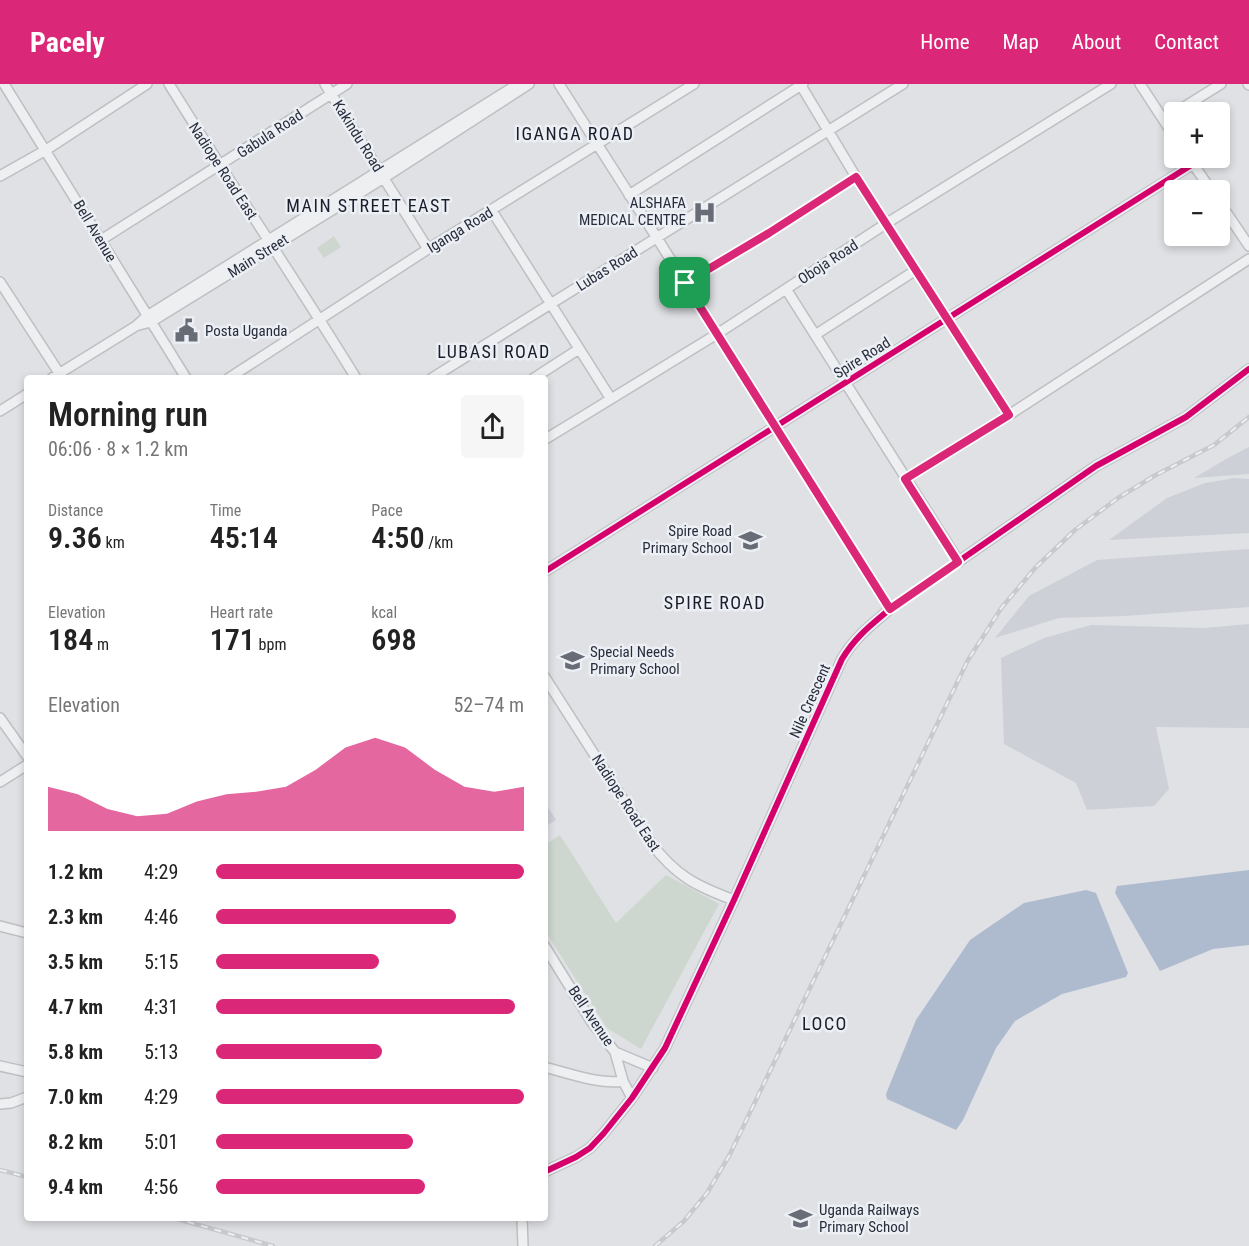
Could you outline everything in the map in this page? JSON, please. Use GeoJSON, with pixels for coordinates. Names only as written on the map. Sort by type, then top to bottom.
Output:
{"type":"FeatureCollection","features":[{"type":"Feature","properties":{"kind":"street","name":"Bell Avenue"},"geometry":{"type":"LineString","coordinates":[[4,84],[184,375]]}},
{"type":"Feature","properties":{"kind":"street"},"geometry":{"type":"LineString","coordinates":[[0,176],[46,150],[147,84]]}},
{"type":"Feature","properties":{"kind":"street","name":"Nadiope Road East"},"geometry":{"type":"LineString","coordinates":[[168,84],[354,375]]}},
{"type":"Feature","properties":{"kind":"street","name":"Kakindu Road"},"geometry":{"type":"LineString","coordinates":[[325,84],[428,249]]}},
{"type":"Feature","properties":{"kind":"street","name":"Gabula Road"},"geometry":{"type":"LineString","coordinates":[[102,240],[346,84]]}},
{"type":"Feature","properties":{"kind":"street","name":"Main Street"},"geometry":{"type":"LineString","coordinates":[[382,174],[518,84]]}},
{"type":"Feature","properties":{"kind":"street","name":"Main Street"},"geometry":{"type":"LineString","coordinates":[[60,375],[529,84]]}},
{"type":"Feature","properties":{"kind":"street"},"geometry":{"type":"LineString","coordinates":[[559,84],[890,609]]}},
{"type":"Feature","properties":{"kind":"street","name":"Iganga Road"},"geometry":{"type":"LineString","coordinates":[[233,375],[428,249],[694,84]]}},
{"type":"Feature","properties":{"kind":"street"},"geometry":{"type":"LineString","coordinates":[[629,195],[801,84],[856,177],[1009,415]]}},
{"type":"Feature","properties":{"kind":"street","name":"Lubas Road"},"geometry":{"type":"LineString","coordinates":[[437,375],[903,84]]}},
{"type":"Feature","properties":{"kind":"street","name":"Oboja Road"},"geometry":{"type":"LineString","coordinates":[[548,438],[717,334],[887,223],[1111,84]]}},
{"type":"Feature","properties":{"kind":"street"},"geometry":{"type":"LineString","coordinates":[[1140,84],[1164,120]]}},
{"type":"Feature","properties":{"kind":"street"},"geometry":{"type":"LineString","coordinates":[[1192,102],[1221,84]]}},
{"type":"Feature","properties":{"kind":"street","name":"Spire Road"},"geometry":{"type":"LineString","coordinates":[[548,569],[948,319],[1180,168]]}},
{"type":"Feature","properties":{"kind":"street"},"geometry":{"type":"LineString","coordinates":[[685,283],[856,177]]}},
{"type":"Feature","properties":{"kind":"street"},"geometry":{"type":"LineString","coordinates":[[492,211],[611,399]]}},
{"type":"Feature","properties":{"kind":"street"},"geometry":{"type":"LineString","coordinates":[[1230,218],[1249,246]]}},
{"type":"Feature","properties":{"kind":"street"},"geometry":{"type":"LineString","coordinates":[[905,479],[1009,415],[1249,259]]}},
{"type":"Feature","properties":{"kind":"street"},"geometry":{"type":"LineString","coordinates":[[815,335],[916,270]]}},
{"type":"Feature","properties":{"kind":"street"},"geometry":{"type":"LineString","coordinates":[[0,282],[57,375]]}},
{"type":"Feature","properties":{"kind":"street"},"geometry":{"type":"LineString","coordinates":[[786,289],[958,562]]}},
{"type":"Feature","properties":{"kind":"street"},"geometry":{"type":"LineString","coordinates":[[539,375],[579,349]]}},
{"type":"Feature","properties":{"kind":"street","name":"Nile Crescent"},"geometry":{"type":"LineString","coordinates":[[548,1170],[590,1148],[632,1098],[653,1068],[671,1036],[734,900],[842,659],[860,634],[890,609],[1096,466],[1186,417],[1249,369]]}},
{"type":"Feature","properties":{"kind":"street"},"geometry":{"type":"LineString","coordinates":[[0,411],[24,396]]}},
{"type":"Feature","properties":{"kind":"street","name":"Nadiope Road East"},"geometry":{"type":"LineString","coordinates":[[548,682],[613,786],[666,862],[696,885],[734,900]]}},
{"type":"Feature","properties":{"kind":"street"},"geometry":{"type":"LineString","coordinates":[[0,718],[24,752]]}},
{"type":"Feature","properties":{"kind":"street"},"geometry":{"type":"LineString","coordinates":[[0,782],[24,767]]}},
{"type":"Feature","properties":{"kind":"street"},"geometry":{"type":"LineString","coordinates":[[0,926],[24,932]]}},
{"type":"Feature","properties":{"kind":"street","name":"Bell Avenue"},"geometry":{"type":"LineString","coordinates":[[548,951],[591,1021],[615,1052],[653,1068]]}},
{"type":"Feature","properties":{"kind":"street"},"geometry":{"type":"LineString","coordinates":[[615,1052],[623,1081],[632,1098]]}},
{"type":"Feature","properties":{"kind":"street"},"geometry":{"type":"LineString","coordinates":[[0,1066],[24,1071]]}},
{"type":"Feature","properties":{"kind":"street"},"geometry":{"type":"LineString","coordinates":[[548,1068],[591,1078],[614,1082],[623,1081]]}},
{"type":"Feature","properties":{"kind":"street"},"geometry":{"type":"LineString","coordinates":[[0,1104],[24,1098]]}},
{"type":"Feature","properties":{"kind":"street"},"geometry":{"type":"LineString","coordinates":[[522,1221],[523,1246]]}},
{"type":"Feature","properties":{"kind":"shaded area"},"geometry":{"type":"Polygon","coordinates":[[[334,236],[341,247],[324,258],[317,248],[334,236]]]}},
{"type":"Feature","properties":{"kind":"shaded area"},"geometry":{"type":"Polygon","coordinates":[[[1249,447],[1249,474],[1194,478],[1228,458],[1249,447]]]}},
{"type":"Feature","properties":{"kind":"shaded area"},"geometry":{"type":"Polygon","coordinates":[[[1235,478],[1249,479],[1249,533],[1109,540],[1167,498],[1205,483],[1235,478]]]}},
{"type":"Feature","properties":{"kind":"shaded area"},"geometry":{"type":"Polygon","coordinates":[[[1249,549],[1249,607],[1059,618],[995,638],[1029,596],[1097,560],[1249,549]]]}},
{"type":"Feature","properties":{"kind":"shaded area"},"geometry":{"type":"Polygon","coordinates":[[[1249,624],[1249,728],[1156,727],[1169,789],[1154,806],[1087,810],[1076,783],[1004,744],[1001,658],[1044,638],[1091,625],[1204,628],[1249,624]]]}},
{"type":"Feature","properties":{"kind":"shaded area"},"geometry":{"type":"Polygon","coordinates":[[[548,807],[556,820],[548,825],[548,807]]]}},
{"type":"Feature","properties":{"kind":"shaded area"},"geometry":{"type":"Polygon","coordinates":[[[560,835],[616,923],[666,875],[719,904],[641,1049],[607,1028],[548,936],[548,843],[560,835]]]}},
{"type":"Feature","properties":{"kind":"water"},"geometry":{"type":"Polygon","coordinates":[[[1249,870],[1249,945],[1213,949],[1160,971],[1115,893],[1117,886],[1249,870]]]}},
{"type":"Feature","properties":{"kind":"water"},"geometry":{"type":"Polygon","coordinates":[[[1086,890],[1096,893],[1128,973],[1126,977],[1062,994],[1015,1021],[996,1048],[963,1120],[956,1130],[887,1099],[886,1094],[916,1020],[970,940],[1024,903],[1086,890]]]}},
{"type":"Feature","properties":{"kind":"railway"},"geometry":{"type":"LineString","coordinates":[[655,1246],[684,1221],[707,1193],[729,1156],[968,660],[1002,607],[1036,567],[1075,530],[1118,498],[1154,476],[1214,445],[1249,417]]}},
{"type":"Feature","properties":{"kind":"railway"},"geometry":{"type":"LineString","coordinates":[[0,1170],[24,1176]]}},
{"type":"Feature","properties":{"kind":"railway"},"geometry":{"type":"LineString","coordinates":[[185,1221],[273,1246]]}},
{"type":"Feature","properties":{"kind":"cycle path"},"geometry":{"type":"LineString","coordinates":[[548,569],[1187,168]]}},
{"type":"Feature","properties":{"kind":"cycle path"},"geometry":{"type":"LineString","coordinates":[[548,1170],[590,1148],[632,1098],[665,1048],[842,659],[858,638],[890,609],[1096,466],[1186,417],[1249,369]]}},
{"type":"Feature","properties":{"kind":"place","name":"ALSHAFA MEDICAL CENTRE"},"geometry":{"type":"Point","coordinates":[704,212]}},
{"type":"Feature","properties":{"kind":"place","name":"Posta Uganda"},"geometry":{"type":"Point","coordinates":[187,331]}},
{"type":"Feature","properties":{"kind":"place","name":"Spire Road Primary School"},"geometry":{"type":"Point","coordinates":[750,540]}},
{"type":"Feature","properties":{"kind":"place","name":"Special Needs Primary School"},"geometry":{"type":"Point","coordinates":[572,661]}},
{"type":"Feature","properties":{"kind":"place","name":"Uganda Railways Primary School"},"geometry":{"type":"Point","coordinates":[801,1219]}},
{"type":"Feature","properties":{"kind":"district","name":"IGANGA ROAD"},"geometry":{"type":"Point","coordinates":[575,134]}},
{"type":"Feature","properties":{"kind":"district","name":"MAIN STREET EAST"},"geometry":{"type":"Point","coordinates":[369,206]}},
{"type":"Feature","properties":{"kind":"district","name":"LUBASI ROAD"},"geometry":{"type":"Point","coordinates":[494,352]}},
{"type":"Feature","properties":{"kind":"district","name":"SPIRE ROAD"},"geometry":{"type":"Point","coordinates":[715,603]}},
{"type":"Feature","properties":{"kind":"district","name":"LOCO"},"geometry":{"type":"Point","coordinates":[825,1024]}},
{"type":"Feature","properties":{"kind":"route"},"geometry":{"type":"LineString","coordinates":[[856,177],[1009,415],[905,479],[958,562],[890,609],[685,283],[856,177]]}}]}
